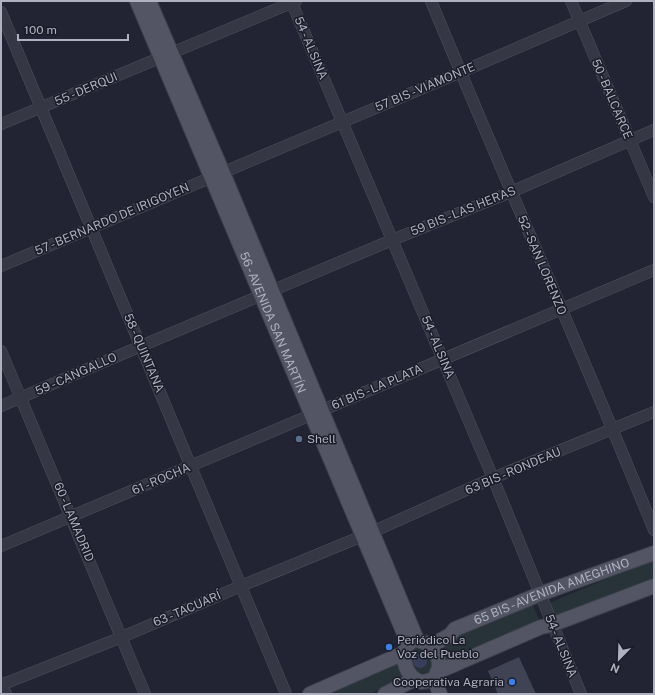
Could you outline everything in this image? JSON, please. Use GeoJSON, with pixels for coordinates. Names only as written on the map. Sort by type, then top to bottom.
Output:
{"type":"FeatureCollection","features":[{"type":"Feature","properties":{"kind":"main road","name":"56 - AVENIDA SAN MARTÍN"},"geometry":{"type":"LineString","coordinates":[[137,1],[166,56],[217,175],[367,534],[410,645]]}},
{"type":"Feature","properties":{"kind":"main road","name":"56 - AVENIDA SAN MARTÍN"},"geometry":{"type":"LineString","coordinates":[[149,1],[166,56]]}},
{"type":"Feature","properties":{"kind":"main road","name":"65 BIS - AVENIDA AMEGHINO"},"geometry":{"type":"LineString","coordinates":[[431,648],[450,635],[455,629],[540,594],[654,553]]}},
{"type":"Feature","properties":{"kind":"main road"},"geometry":{"type":"LineString","coordinates":[[385,694],[428,681],[541,627],[551,625],[654,586]]}},
{"type":"Feature","properties":{"kind":"main road"},"geometry":{"type":"LineString","coordinates":[[310,694],[410,645],[425,642],[436,654],[439,668],[428,681]]}},
{"type":"Feature","properties":{"kind":"main road"},"geometry":{"type":"LineString","coordinates":[[410,645],[404,661],[410,674],[428,681],[440,694]]}},
{"type":"Feature","properties":{"kind":"street","name":"52 - SAN LORENZO"},"geometry":{"type":"LineString","coordinates":[[431,1],[561,310],[613,429],[654,530]]}},
{"type":"Feature","properties":{"kind":"street","name":"50 - BALCARCE"},"geometry":{"type":"LineString","coordinates":[[571,1],[654,197]]}},
{"type":"Feature","properties":{"kind":"street","name":"57 BIS - VIAMONTE"},"geometry":{"type":"LineString","coordinates":[[217,175],[626,1]]}},
{"type":"Feature","properties":{"kind":"street","name":"55 - DERQUI"},"geometry":{"type":"LineString","coordinates":[[1,124],[293,2]]}},
{"type":"Feature","properties":{"kind":"street","name":"54 - ALSINA"},"geometry":{"type":"LineString","coordinates":[[293,2],[342,122],[493,478],[580,694]]}},
{"type":"Feature","properties":{"kind":"street","name":"58 - QUINTANA"},"geometry":{"type":"LineString","coordinates":[[1,12],[42,107],[286,694]]}},
{"type":"Feature","properties":{"kind":"street","name":"59 BIS - LAS HERAS"},"geometry":{"type":"LineString","coordinates":[[267,294],[392,240],[511,192],[654,130]]}},
{"type":"Feature","properties":{"kind":"street","name":"57 - BERNARDO DE IRIGOYEN"},"geometry":{"type":"LineString","coordinates":[[1,266],[217,175]]}},
{"type":"Feature","properties":{"kind":"street","name":"61 BIS - LA PLATA"},"geometry":{"type":"LineString","coordinates":[[316,413],[654,270]]}},
{"type":"Feature","properties":{"kind":"street","name":"59 - CANGALLO"},"geometry":{"type":"LineString","coordinates":[[1,406],[267,294]]}},
{"type":"Feature","properties":{"kind":"street","name":"60 - LAMADRID"},"geometry":{"type":"LineString","coordinates":[[1,351],[72,517],[145,694]]}},
{"type":"Feature","properties":{"kind":"street","name":"63 BIS - RONDEAU"},"geometry":{"type":"LineString","coordinates":[[367,534],[493,478],[654,412]]}},
{"type":"Feature","properties":{"kind":"street","name":"61 - ROCHA"},"geometry":{"type":"LineString","coordinates":[[1,546],[316,413]]}},
{"type":"Feature","properties":{"kind":"street","name":"63 - TACUARÍ"},"geometry":{"type":"LineString","coordinates":[[2,687],[367,534]]}},
{"type":"Feature","properties":{"kind":"shaded area"},"geometry":{"type":"Polygon","coordinates":[[[654,559],[654,582],[557,622],[549,603],[654,559]]]}},
{"type":"Feature","properties":{"kind":"shaded area"},"geometry":{"type":"Polygon","coordinates":[[[531,600],[540,622],[443,663],[433,650],[459,630],[531,600]]]}},
{"type":"Feature","properties":{"kind":"shaded area"},"geometry":{"type":"Polygon","coordinates":[[[410,646],[418,646],[426,653],[431,661],[431,670],[423,678],[411,668],[410,646]]]}},
{"type":"Feature","properties":{"kind":"shaded area"},"geometry":{"type":"Polygon","coordinates":[[[395,660],[402,677],[371,694],[317,694],[395,660]]]}},
{"type":"Feature","properties":{"kind":"water"},"geometry":{"type":"Polygon","coordinates":[[[420,654],[425,656],[427,661],[425,666],[420,668],[415,666],[413,661],[415,656],[420,654]]]}},
{"type":"Feature","properties":{"kind":"building","name":"Cooperativa Agraria"},"geometry":{"type":"Polygon","coordinates":[[[519,657],[536,694],[498,694],[488,671],[519,657]]]}},
{"type":"Feature","properties":{"kind":"place","name":"Shell"},"geometry":{"type":"Point","coordinates":[299,439]}},
{"type":"Feature","properties":{"kind":"place","name":"Periódico La Voz del Pueblo"},"geometry":{"type":"Point","coordinates":[389,647]}},
{"type":"Feature","properties":{"kind":"place","name":"Cooperativa Agraria"},"geometry":{"type":"Point","coordinates":[512,682]}}]}
